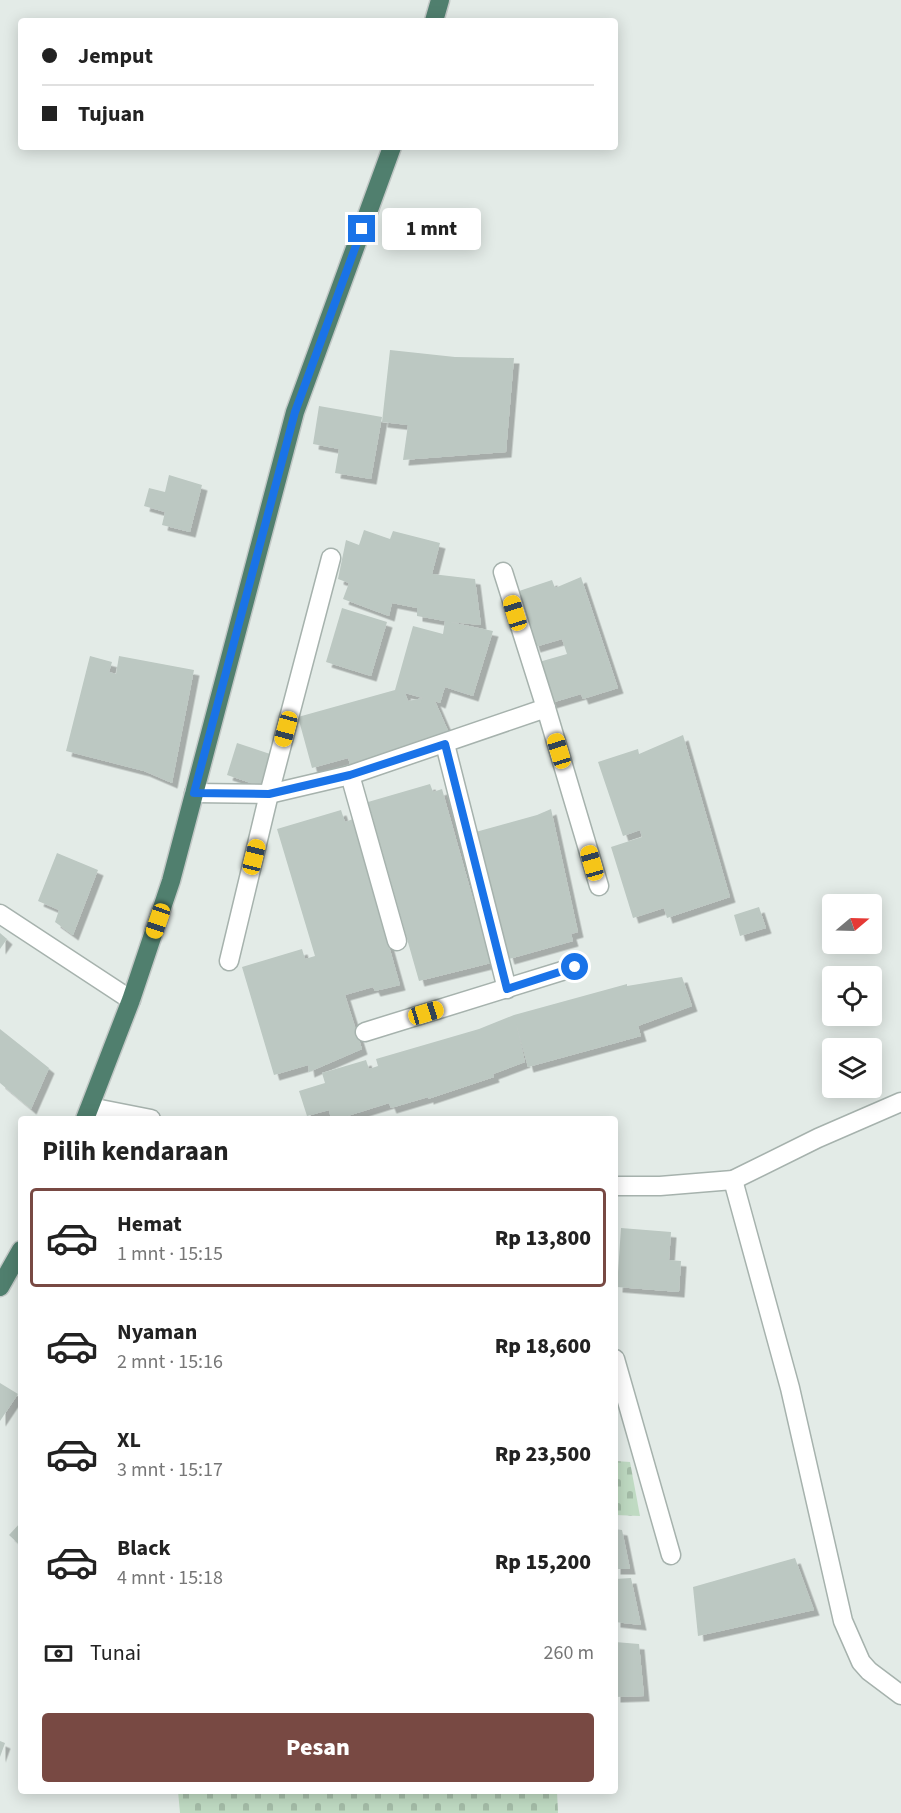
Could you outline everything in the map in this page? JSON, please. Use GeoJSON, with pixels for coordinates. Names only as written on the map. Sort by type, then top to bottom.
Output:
{"type":"FeatureCollection","features":[{"type":"Feature","properties":{"kind":"highway"},"geometry":{"type":"LineString","coordinates":[[435,18],[440,0]]}},
{"type":"Feature","properties":{"kind":"highway"},"geometry":{"type":"LineString","coordinates":[[88,1113],[131,1000],[171,881],[295,412],[391,150]]}},
{"type":"Feature","properties":{"kind":"highway"},"geometry":{"type":"LineString","coordinates":[[0,1287],[18,1255]]}},
{"type":"Feature","properties":{"kind":"street"},"geometry":{"type":"LineString","coordinates":[[228,961],[331,558]]}},
{"type":"Feature","properties":{"kind":"street"},"geometry":{"type":"LineString","coordinates":[[502,572],[546,708],[599,886]]}},
{"type":"Feature","properties":{"kind":"street"},"geometry":{"type":"LineString","coordinates":[[194,793],[269,794],[350,775],[546,708]]}},
{"type":"Feature","properties":{"kind":"street"},"geometry":{"type":"LineString","coordinates":[[445,744],[507,989]]}},
{"type":"Feature","properties":{"kind":"street"},"geometry":{"type":"LineString","coordinates":[[350,775],[397,941]]}},
{"type":"Feature","properties":{"kind":"street"},"geometry":{"type":"LineString","coordinates":[[0,914],[131,1000]]}},
{"type":"Feature","properties":{"kind":"street"},"geometry":{"type":"LineString","coordinates":[[365,1032],[575,967]]}},
{"type":"Feature","properties":{"kind":"street"},"geometry":{"type":"LineString","coordinates":[[618,1186],[660,1186],[734,1180],[818,1138],[901,1102]]}},
{"type":"Feature","properties":{"kind":"street"},"geometry":{"type":"LineString","coordinates":[[88,1113],[120,1116]]}},
{"type":"Feature","properties":{"kind":"street"},"geometry":{"type":"LineString","coordinates":[[734,1180],[790,1388],[843,1621],[861,1662],[876,1677],[901,1695]]}},
{"type":"Feature","properties":{"kind":"street"},"geometry":{"type":"LineString","coordinates":[[618,1370],[671,1555]]}},
{"type":"Feature","properties":{"kind":"green space"},"geometry":{"type":"Polygon","coordinates":[[[618,1461],[630,1462],[640,1516],[618,1515],[618,1461]]]}},
{"type":"Feature","properties":{"kind":"green space"},"geometry":{"type":"Polygon","coordinates":[[[178,1794],[557,1794],[558,1813],[180,1813],[178,1794]]]}},
{"type":"Feature","properties":{"kind":"building"},"geometry":{"type":"Polygon","coordinates":[[[390,350],[455,357],[514,358],[506,452],[403,460],[408,425],[382,422],[390,350]]]}},
{"type":"Feature","properties":{"kind":"building"},"geometry":{"type":"Polygon","coordinates":[[[319,406],[382,417],[371,479],[335,473],[339,449],[313,444],[319,406]]]}},
{"type":"Feature","properties":{"kind":"building"},"geometry":{"type":"Polygon","coordinates":[[[169,475],[202,485],[190,532],[162,525],[165,512],[144,506],[149,488],[165,492],[169,475]]]}},
{"type":"Feature","properties":{"kind":"building"},"geometry":{"type":"Polygon","coordinates":[[[364,530],[390,539],[393,531],[440,543],[432,574],[475,579],[481,625],[450,622],[493,631],[473,696],[445,687],[440,703],[435,701],[449,733],[352,771],[348,758],[312,768],[298,717],[395,690],[413,626],[443,634],[445,621],[417,616],[417,608],[392,603],[389,616],[343,599],[349,583],[338,579],[346,540],[359,545],[364,530]],[[405,693],[408,701],[423,698],[405,693]]]}},
{"type":"Feature","properties":{"kind":"building"},"geometry":{"type":"Polygon","coordinates":[[[581,577],[618,688],[583,699],[581,694],[551,703],[539,662],[567,654],[562,639],[535,647],[516,592],[552,580],[555,588],[581,577]]]}},
{"type":"Feature","properties":{"kind":"building"},"geometry":{"type":"Polygon","coordinates":[[[342,608],[387,622],[371,676],[326,662],[342,608]]]}},
{"type":"Feature","properties":{"kind":"building"},"geometry":{"type":"Polygon","coordinates":[[[90,656],[112,662],[109,672],[116,674],[119,656],[194,670],[172,783],[144,771],[66,751],[90,656]]]}},
{"type":"Feature","properties":{"kind":"building"},"geometry":{"type":"Polygon","coordinates":[[[683,735],[730,897],[667,918],[664,908],[633,918],[611,847],[642,837],[640,830],[623,836],[598,762],[638,749],[639,754],[683,735]]]}},
{"type":"Feature","properties":{"kind":"building"},"geometry":{"type":"Polygon","coordinates":[[[237,743],[270,754],[260,786],[227,775],[237,743]]]}},
{"type":"Feature","properties":{"kind":"building"},"geometry":{"type":"Polygon","coordinates":[[[430,784],[433,792],[442,789],[491,963],[419,981],[368,802],[430,784]]]}},
{"type":"Feature","properties":{"kind":"building"},"geometry":{"type":"Polygon","coordinates":[[[551,809],[578,932],[571,934],[573,941],[509,959],[472,833],[551,809]]]}},
{"type":"Feature","properties":{"kind":"building"},"geometry":{"type":"Polygon","coordinates":[[[341,810],[345,822],[353,819],[400,985],[375,991],[373,987],[345,995],[362,1049],[309,1072],[308,1065],[274,1075],[242,967],[302,949],[305,959],[315,956],[277,829],[341,810]]]}},
{"type":"Feature","properties":{"kind":"building"},"geometry":{"type":"Polygon","coordinates":[[[57,853],[98,870],[73,935],[55,922],[59,910],[38,901],[57,853]]]}},
{"type":"Feature","properties":{"kind":"building"},"geometry":{"type":"Polygon","coordinates":[[[759,907],[766,928],[740,936],[734,915],[759,907]]]}},
{"type":"Feature","properties":{"kind":"building"},"geometry":{"type":"Polygon","coordinates":[[[0,933],[7,939],[0,949],[0,933]]]}},
{"type":"Feature","properties":{"kind":"building"},"geometry":{"type":"Polygon","coordinates":[[[682,977],[692,1006],[638,1026],[641,1036],[528,1067],[516,1023],[525,1062],[493,1074],[494,1077],[428,1099],[428,1097],[391,1108],[389,1103],[348,1116],[330,1116],[329,1110],[307,1116],[299,1091],[325,1083],[322,1073],[366,1060],[369,1069],[378,1066],[376,1059],[479,1029],[514,1015],[627,984],[627,986],[682,977]]]}},
{"type":"Feature","properties":{"kind":"building"},"geometry":{"type":"Polygon","coordinates":[[[0,1029],[49,1068],[31,1109],[0,1083],[0,1029]]]}},
{"type":"Feature","properties":{"kind":"building"},"geometry":{"type":"Polygon","coordinates":[[[621,1228],[671,1232],[669,1260],[681,1261],[679,1292],[618,1287],[621,1228]]]}},
{"type":"Feature","properties":{"kind":"building"},"geometry":{"type":"Polygon","coordinates":[[[0,1383],[18,1394],[0,1421],[0,1383]]]}},
{"type":"Feature","properties":{"kind":"building"},"geometry":{"type":"Polygon","coordinates":[[[18,1525],[18,1543],[9,1535],[18,1525]]]}},
{"type":"Feature","properties":{"kind":"building"},"geometry":{"type":"Polygon","coordinates":[[[618,1529],[622,1530],[630,1569],[618,1569],[618,1529]]]}},
{"type":"Feature","properties":{"kind":"building"},"geometry":{"type":"Polygon","coordinates":[[[795,1558],[814,1610],[698,1636],[693,1587],[795,1558]]]}},
{"type":"Feature","properties":{"kind":"building"},"geometry":{"type":"Polygon","coordinates":[[[631,1578],[641,1625],[618,1622],[618,1579],[631,1578]]]}},
{"type":"Feature","properties":{"kind":"building"},"geometry":{"type":"Polygon","coordinates":[[[618,1642],[639,1644],[644,1696],[618,1697],[618,1642]]]}},
{"type":"Feature","properties":{"kind":"building"},"geometry":{"type":"Polygon","coordinates":[[[0,1741],[5,1743],[0,1757],[0,1741]]]}},
{"type":"Feature","properties":{"kind":"route"},"geometry":{"type":"LineString","coordinates":[[362,229],[295,412],[194,793],[269,794],[350,775],[445,744],[507,989],[575,967]]}}]}
